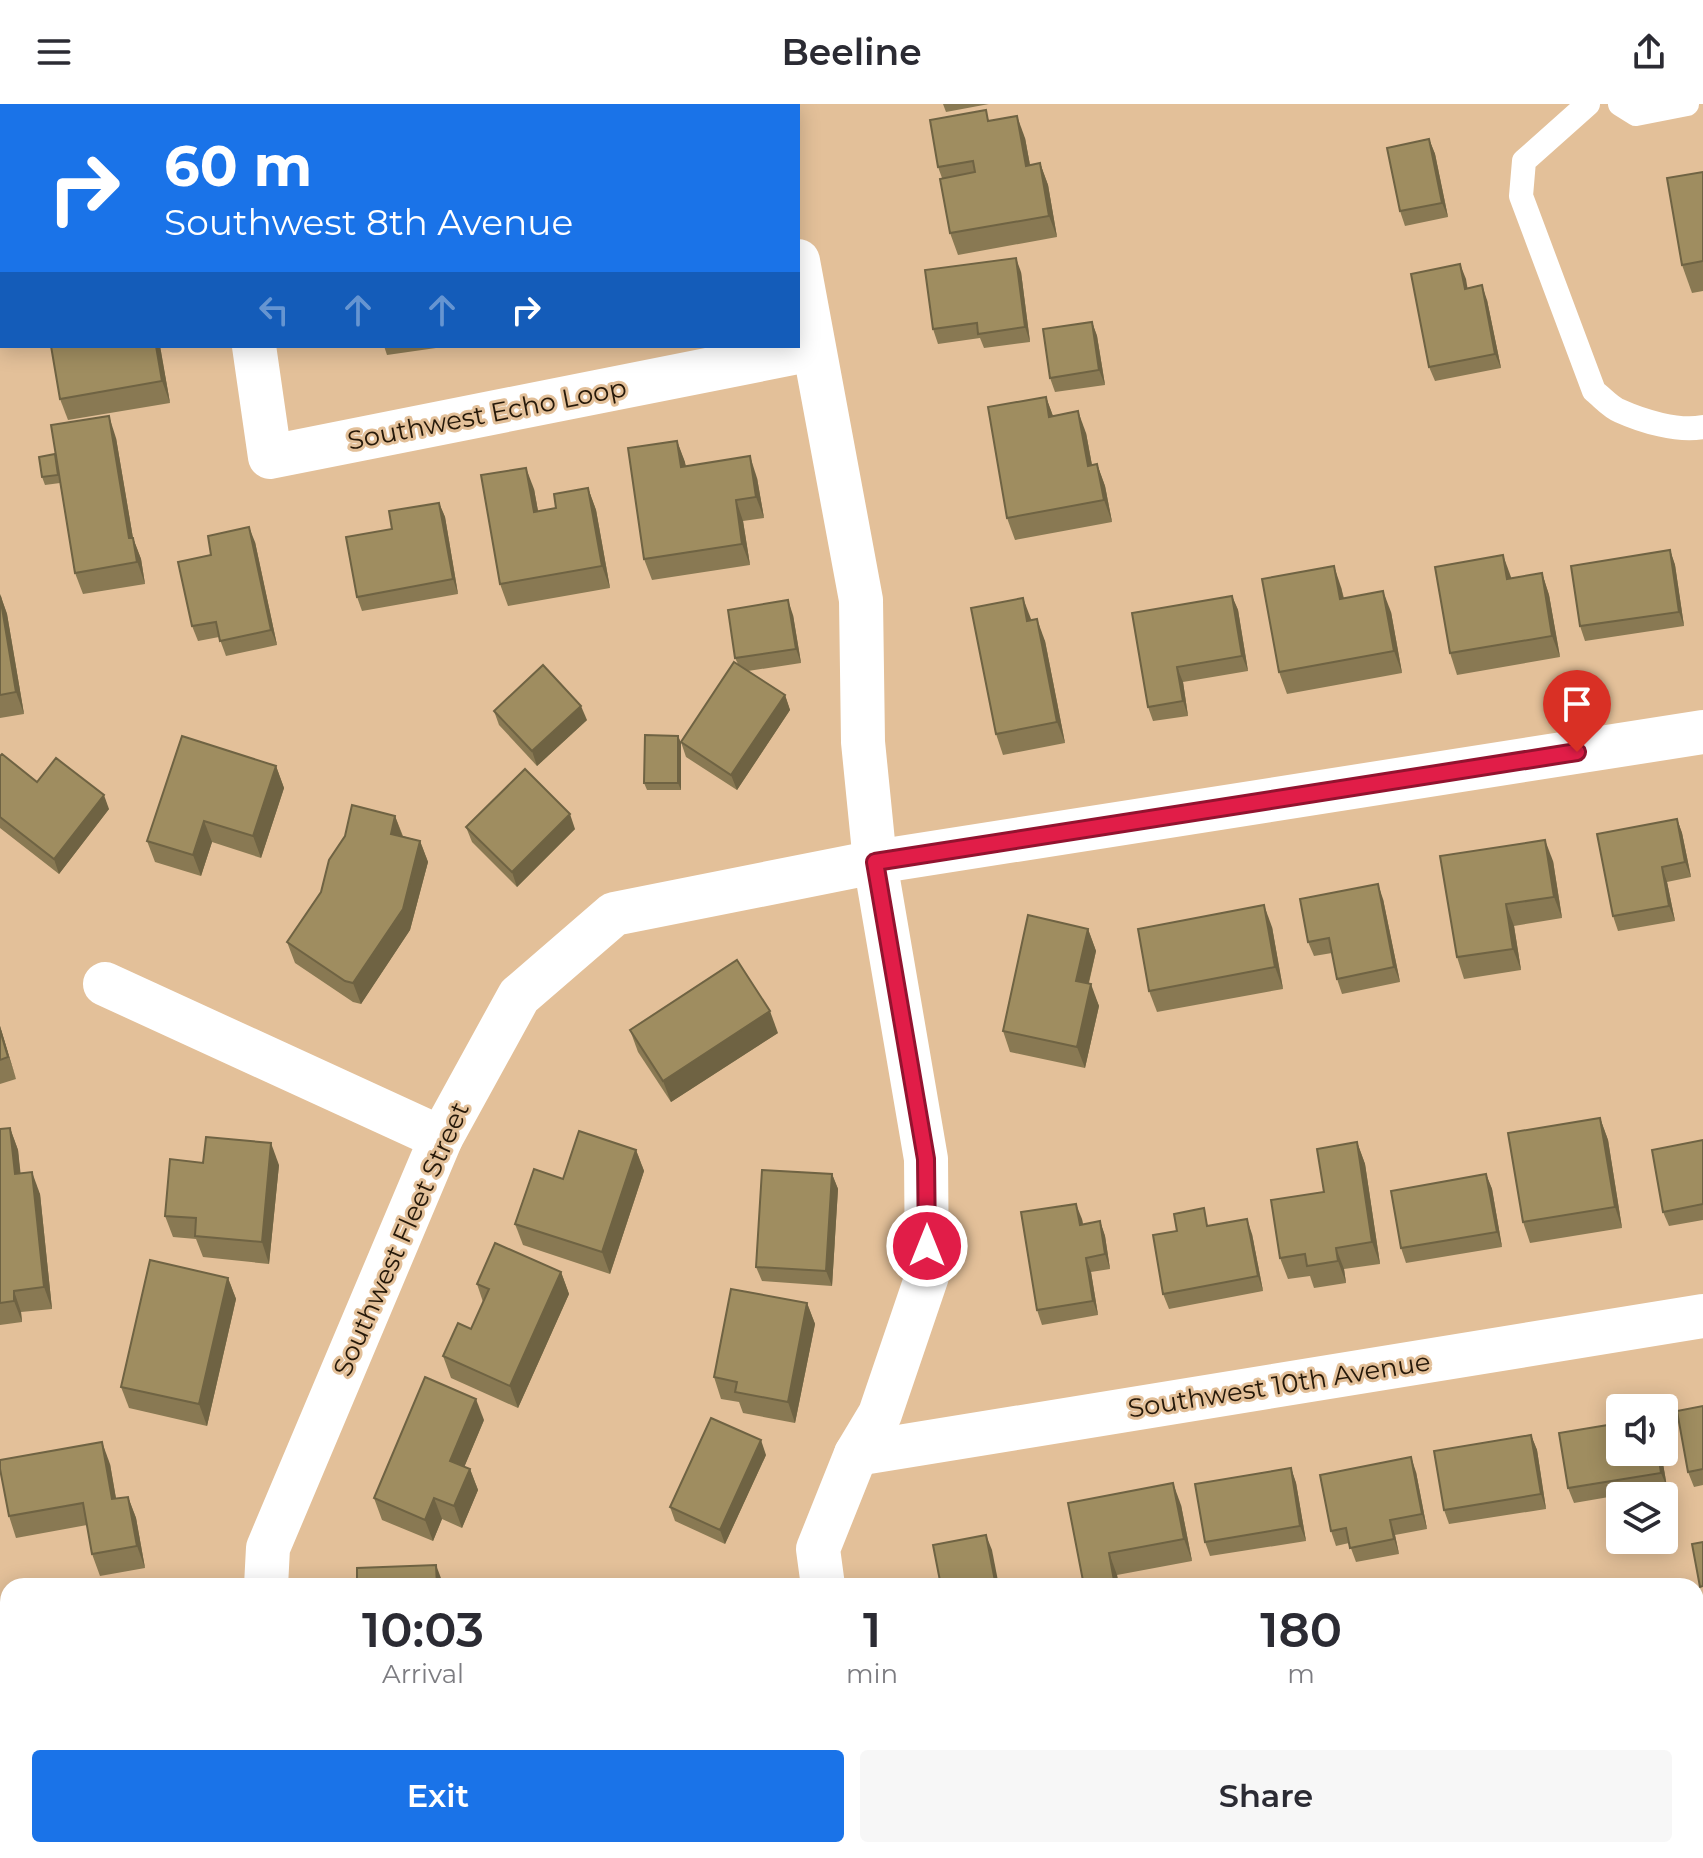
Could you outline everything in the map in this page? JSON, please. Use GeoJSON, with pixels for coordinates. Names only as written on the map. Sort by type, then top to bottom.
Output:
{"type":"FeatureCollection","features":[{"type":"Feature","properties":{"kind":"street"},"geometry":{"type":"LineString","coordinates":[[800,273],[861,600],[863,742],[875,862],[926,1159],[927,1276],[880,1414],[856,1454],[818,1549],[822,1578]]}},
{"type":"Feature","properties":{"kind":"street","name":"Southwest Echo Loop"},"geometry":{"type":"LineString","coordinates":[[254,348],[270,457],[813,349]]}},
{"type":"Feature","properties":{"kind":"street","name":"Southwest Fleet Street"},"geometry":{"type":"LineString","coordinates":[[266,1578],[268,1548],[441,1138],[519,996],[614,914],[875,862],[1703,732]]}},
{"type":"Feature","properties":{"kind":"street"},"geometry":{"type":"LineString","coordinates":[[105,984],[441,1138]]}},
{"type":"Feature","properties":{"kind":"street","name":"Southwest 10th Avenue"},"geometry":{"type":"LineString","coordinates":[[856,1454],[1703,1316]]}},
{"type":"Feature","properties":{"kind":"lane"},"geometry":{"type":"LineString","coordinates":[[1588,104],[1524,161],[1521,196],[1594,391],[1617,410],[1652,422],[1695,429],[1703,427]]}},
{"type":"Feature","properties":{"kind":"lane"},"geometry":{"type":"LineString","coordinates":[[1620,104],[1636,114],[1687,104]]}},
{"type":"Feature","properties":{"kind":"building"},"geometry":{"type":"Polygon","coordinates":[[[986,110],[988,121],[1017,116],[1026,166],[1040,163],[1049,216],[950,233],[940,179],[975,172],[973,161],[938,167],[930,120],[986,110]]]}},
{"type":"Feature","properties":{"kind":"building"},"geometry":{"type":"Polygon","coordinates":[[[1429,139],[1442,203],[1400,211],[1387,148],[1429,139]]]}},
{"type":"Feature","properties":{"kind":"building"},"geometry":{"type":"Polygon","coordinates":[[[1703,172],[1703,261],[1682,265],[1667,178],[1703,172]]]}},
{"type":"Feature","properties":{"kind":"building"},"geometry":{"type":"Polygon","coordinates":[[[1016,258],[1025,327],[978,334],[977,323],[933,329],[925,270],[1016,258]]]}},
{"type":"Feature","properties":{"kind":"building"},"geometry":{"type":"Polygon","coordinates":[[[1460,264],[1465,289],[1482,285],[1495,354],[1429,367],[1411,274],[1460,264]]]}},
{"type":"Feature","properties":{"kind":"building"},"geometry":{"type":"Polygon","coordinates":[[[1092,322],[1099,370],[1050,378],[1043,329],[1092,322]]]}},
{"type":"Feature","properties":{"kind":"building"},"geometry":{"type":"Polygon","coordinates":[[[51,348],[156,348],[162,381],[60,399],[51,348]]]}},
{"type":"Feature","properties":{"kind":"building"},"geometry":{"type":"Polygon","coordinates":[[[1046,397],[1049,417],[1078,411],[1088,466],[1097,464],[1104,500],[1007,518],[988,407],[1046,397]]]}},
{"type":"Feature","properties":{"kind":"building"},"geometry":{"type":"Polygon","coordinates":[[[109,416],[129,538],[133,538],[137,562],[75,573],[51,425],[109,416]]]}},
{"type":"Feature","properties":{"kind":"building"},"geometry":{"type":"Polygon","coordinates":[[[677,441],[681,467],[750,456],[756,497],[736,500],[742,544],[644,559],[628,448],[677,441]]]}},
{"type":"Feature","properties":{"kind":"building"},"geometry":{"type":"Polygon","coordinates":[[[55,454],[58,475],[42,477],[39,457],[55,454]]]}},
{"type":"Feature","properties":{"kind":"building"},"geometry":{"type":"Polygon","coordinates":[[[526,468],[534,512],[556,508],[554,494],[588,488],[602,566],[500,584],[481,475],[526,468]]]}},
{"type":"Feature","properties":{"kind":"building"},"geometry":{"type":"Polygon","coordinates":[[[439,503],[453,579],[357,597],[346,537],[392,529],[389,511],[439,503]]]}},
{"type":"Feature","properties":{"kind":"building"},"geometry":{"type":"Polygon","coordinates":[[[249,527],[271,630],[220,641],[216,622],[192,626],[178,562],[211,555],[208,536],[249,527]]]}},
{"type":"Feature","properties":{"kind":"building"},"geometry":{"type":"Polygon","coordinates":[[[1670,550],[1679,612],[1580,626],[1571,566],[1670,550]]]}},
{"type":"Feature","properties":{"kind":"building"},"geometry":{"type":"Polygon","coordinates":[[[1503,555],[1507,579],[1542,573],[1552,636],[1450,653],[1435,567],[1503,555]]]}},
{"type":"Feature","properties":{"kind":"building"},"geometry":{"type":"Polygon","coordinates":[[[1334,566],[1340,599],[1383,591],[1394,651],[1279,672],[1262,579],[1334,566]]]}},
{"type":"Feature","properties":{"kind":"building"},"geometry":{"type":"Polygon","coordinates":[[[0,596],[16,692],[0,695],[0,596]]]}},
{"type":"Feature","properties":{"kind":"building"},"geometry":{"type":"Polygon","coordinates":[[[1232,596],[1242,656],[1177,667],[1183,701],[1148,707],[1132,613],[1232,596]]]}},
{"type":"Feature","properties":{"kind":"building"},"geometry":{"type":"Polygon","coordinates":[[[1023,598],[1027,621],[1037,619],[1057,722],[996,734],[971,608],[1023,598]]]}},
{"type":"Feature","properties":{"kind":"building"},"geometry":{"type":"Polygon","coordinates":[[[788,600],[796,649],[735,658],[728,610],[788,600]]]}},
{"type":"Feature","properties":{"kind":"building"},"geometry":{"type":"Polygon","coordinates":[[[734,662],[785,695],[731,775],[681,742],[734,662]]]}},
{"type":"Feature","properties":{"kind":"building"},"geometry":{"type":"Polygon","coordinates":[[[543,665],[581,706],[532,751],[494,711],[543,665]]]}},
{"type":"Feature","properties":{"kind":"building"},"geometry":{"type":"Polygon","coordinates":[[[645,735],[678,736],[678,783],[644,783],[645,735]]]}},
{"type":"Feature","properties":{"kind":"building"},"geometry":{"type":"Polygon","coordinates":[[[182,736],[276,766],[253,836],[204,821],[193,855],[147,841],[182,736]]]}},
{"type":"Feature","properties":{"kind":"building"},"geometry":{"type":"Polygon","coordinates":[[[2,754],[37,782],[56,758],[104,795],[54,859],[0,817],[2,754]]]}},
{"type":"Feature","properties":{"kind":"building"},"geometry":{"type":"Polygon","coordinates":[[[525,769],[570,814],[512,872],[466,827],[525,769]]]}},
{"type":"Feature","properties":{"kind":"building"},"geometry":{"type":"Polygon","coordinates":[[[352,805],[395,816],[391,834],[420,841],[403,909],[353,983],[345,981],[287,942],[321,892],[329,860],[345,836],[352,805]]]}},
{"type":"Feature","properties":{"kind":"building"},"geometry":{"type":"Polygon","coordinates":[[[1677,819],[1685,862],[1662,867],[1669,906],[1613,916],[1597,834],[1677,819]]]}},
{"type":"Feature","properties":{"kind":"building"},"geometry":{"type":"Polygon","coordinates":[[[1545,840],[1554,897],[1506,904],[1513,949],[1457,957],[1440,856],[1545,840]]]}},
{"type":"Feature","properties":{"kind":"building"},"geometry":{"type":"Polygon","coordinates":[[[1378,884],[1394,967],[1337,979],[1329,938],[1308,942],[1300,899],[1378,884]]]}},
{"type":"Feature","properties":{"kind":"building"},"geometry":{"type":"Polygon","coordinates":[[[1264,905],[1275,967],[1149,991],[1138,929],[1264,905]]]}},
{"type":"Feature","properties":{"kind":"building"},"geometry":{"type":"Polygon","coordinates":[[[1028,915],[1088,929],[1076,981],[1091,984],[1077,1047],[1003,1031],[1028,915]]]}},
{"type":"Feature","properties":{"kind":"building"},"geometry":{"type":"Polygon","coordinates":[[[737,960],[770,1011],[663,1081],[630,1030],[737,960]]]}},
{"type":"Feature","properties":{"kind":"building"},"geometry":{"type":"Polygon","coordinates":[[[0,1030],[8,1057],[0,1060],[0,1030]]]}},
{"type":"Feature","properties":{"kind":"building"},"geometry":{"type":"Polygon","coordinates":[[[1600,1118],[1615,1207],[1523,1222],[1508,1133],[1600,1118]]]}},
{"type":"Feature","properties":{"kind":"building"},"geometry":{"type":"Polygon","coordinates":[[[10,1128],[15,1174],[32,1172],[44,1287],[14,1291],[14,1301],[0,1303],[0,1129],[10,1128]]]}},
{"type":"Feature","properties":{"kind":"building"},"geometry":{"type":"Polygon","coordinates":[[[579,1131],[636,1150],[602,1252],[515,1224],[534,1169],[563,1179],[579,1131]]]}},
{"type":"Feature","properties":{"kind":"building"},"geometry":{"type":"Polygon","coordinates":[[[206,1137],[271,1143],[262,1242],[195,1236],[196,1218],[165,1216],[170,1159],[203,1163],[206,1137]]]}},
{"type":"Feature","properties":{"kind":"building"},"geometry":{"type":"Polygon","coordinates":[[[1703,1140],[1703,1204],[1663,1212],[1652,1150],[1703,1140]]]}},
{"type":"Feature","properties":{"kind":"building"},"geometry":{"type":"Polygon","coordinates":[[[1357,1142],[1372,1242],[1336,1248],[1338,1261],[1307,1266],[1305,1254],[1280,1258],[1271,1200],[1324,1192],[1317,1149],[1357,1142]]]}},
{"type":"Feature","properties":{"kind":"building"},"geometry":{"type":"Polygon","coordinates":[[[762,1170],[832,1174],[826,1271],[756,1267],[762,1170]]]}},
{"type":"Feature","properties":{"kind":"building"},"geometry":{"type":"Polygon","coordinates":[[[1486,1174],[1497,1232],[1401,1248],[1391,1191],[1486,1174]]]}},
{"type":"Feature","properties":{"kind":"building"},"geometry":{"type":"Polygon","coordinates":[[[1076,1204],[1080,1225],[1100,1221],[1105,1254],[1086,1258],[1093,1301],[1037,1310],[1021,1212],[1076,1204]]]}},
{"type":"Feature","properties":{"kind":"building"},"geometry":{"type":"Polygon","coordinates":[[[1204,1208],[1207,1226],[1247,1219],[1258,1276],[1163,1294],[1153,1235],[1177,1231],[1174,1214],[1204,1208]]]}},
{"type":"Feature","properties":{"kind":"building"},"geometry":{"type":"Polygon","coordinates":[[[495,1243],[561,1272],[510,1386],[443,1356],[458,1323],[471,1329],[489,1289],[477,1284],[495,1243]]]}},
{"type":"Feature","properties":{"kind":"building"},"geometry":{"type":"Polygon","coordinates":[[[150,1260],[228,1278],[199,1404],[121,1387],[150,1260]]]}},
{"type":"Feature","properties":{"kind":"building"},"geometry":{"type":"Polygon","coordinates":[[[731,1289],[807,1303],[788,1402],[735,1392],[737,1382],[714,1377],[731,1289]]]}},
{"type":"Feature","properties":{"kind":"building"},"geometry":{"type":"Polygon","coordinates":[[[425,1377],[476,1399],[450,1461],[470,1469],[454,1506],[434,1498],[425,1520],[374,1498],[425,1377]]]}},
{"type":"Feature","properties":{"kind":"building"},"geometry":{"type":"Polygon","coordinates":[[[1703,1406],[1703,1469],[1688,1472],[1678,1411],[1703,1406]]]}},
{"type":"Feature","properties":{"kind":"building"},"geometry":{"type":"Polygon","coordinates":[[[711,1418],[761,1440],[720,1530],[670,1507],[711,1418]]]}},
{"type":"Feature","properties":{"kind":"building"},"geometry":{"type":"Polygon","coordinates":[[[1606,1425],[1606,1466],[1660,1466],[1661,1473],[1568,1488],[1559,1433],[1606,1425]]]}},
{"type":"Feature","properties":{"kind":"building"},"geometry":{"type":"Polygon","coordinates":[[[1531,1435],[1541,1494],[1444,1510],[1434,1451],[1531,1435]]]}},
{"type":"Feature","properties":{"kind":"building"},"geometry":{"type":"Polygon","coordinates":[[[102,1442],[112,1499],[128,1497],[137,1546],[92,1554],[83,1503],[9,1516],[0,1460],[102,1442]]]}},
{"type":"Feature","properties":{"kind":"building"},"geometry":{"type":"Polygon","coordinates":[[[1411,1457],[1422,1514],[1390,1520],[1394,1539],[1350,1548],[1346,1528],[1331,1531],[1320,1475],[1411,1457]]]}},
{"type":"Feature","properties":{"kind":"building"},"geometry":{"type":"Polygon","coordinates":[[[1291,1468],[1300,1526],[1205,1542],[1195,1484],[1291,1468]]]}},
{"type":"Feature","properties":{"kind":"building"},"geometry":{"type":"Polygon","coordinates":[[[1173,1483],[1184,1539],[1109,1553],[1114,1578],[1082,1578],[1068,1503],[1173,1483]]]}},
{"type":"Feature","properties":{"kind":"building"},"geometry":{"type":"Polygon","coordinates":[[[986,1535],[994,1578],[939,1578],[933,1545],[986,1535]]]}},
{"type":"Feature","properties":{"kind":"building"},"geometry":{"type":"Polygon","coordinates":[[[1703,1542],[1703,1578],[1698,1578],[1692,1544],[1703,1542]]]}},
{"type":"Feature","properties":{"kind":"building"},"geometry":{"type":"Polygon","coordinates":[[[436,1565],[437,1578],[357,1578],[357,1568],[436,1565]]]}},
{"type":"Feature","properties":{"kind":"route"},"geometry":{"type":"LineString","coordinates":[[927,1246],[926,1159],[875,862],[1577,752]]}}]}
